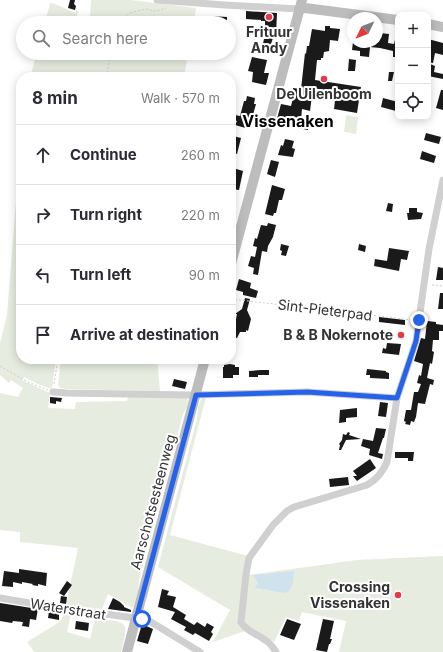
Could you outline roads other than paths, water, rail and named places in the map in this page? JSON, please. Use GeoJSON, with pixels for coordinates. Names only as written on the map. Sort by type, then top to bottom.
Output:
{"type":"FeatureCollection","features":[{"type":"Feature","properties":{"kind":"main road"},"geometry":{"type":"LineString","coordinates":[[236,245],[300,4],[305,8],[395,20]]}},
{"type":"Feature","properties":{"kind":"main road"},"geometry":{"type":"LineString","coordinates":[[431,25],[443,27]]}},
{"type":"Feature","properties":{"kind":"main road","name":"Aarschotsesteenweg"},"geometry":{"type":"LineString","coordinates":[[127,652],[204,364]]}},
{"type":"Feature","properties":{"kind":"street"},"geometry":{"type":"LineString","coordinates":[[157,0],[294,10],[300,4]]}},
{"type":"Feature","properties":{"kind":"street"},"geometry":{"type":"LineString","coordinates":[[276,652],[270,644],[245,628],[241,622],[249,558],[273,525],[287,511],[367,485],[375,480],[383,471],[387,462],[397,398],[416,341],[423,284],[443,180]]}},
{"type":"Feature","properties":{"kind":"street"},"geometry":{"type":"LineString","coordinates":[[53,392],[196,395],[307,392],[397,398]]}},
{"type":"Feature","properties":{"kind":"street","name":"Waterstraat"},"geometry":{"type":"LineString","coordinates":[[0,598],[151,622],[200,652]]}},
{"type":"Feature","properties":{"kind":"water"},"geometry":{"type":"Polygon","coordinates":[[[294,571],[292,586],[286,593],[255,588],[258,583],[253,575],[294,571]]]}},
{"type":"Feature","properties":{"kind":"place","name":"Frituur Andy"},"geometry":{"type":"Point","coordinates":[269,17]}},
{"type":"Feature","properties":{"kind":"place","name":"De Uilenboom"},"geometry":{"type":"Point","coordinates":[324,79]}},
{"type":"Feature","properties":{"kind":"place","name":"B & B Nokernote"},"geometry":{"type":"Point","coordinates":[401,335]}},
{"type":"Feature","properties":{"kind":"place","name":"Crossing Vissenaken"},"geometry":{"type":"Point","coordinates":[398,595]}},
{"type":"Feature","properties":{"kind":"district","name":"Vissenaken"},"geometry":{"type":"Point","coordinates":[288,121]}}]}
